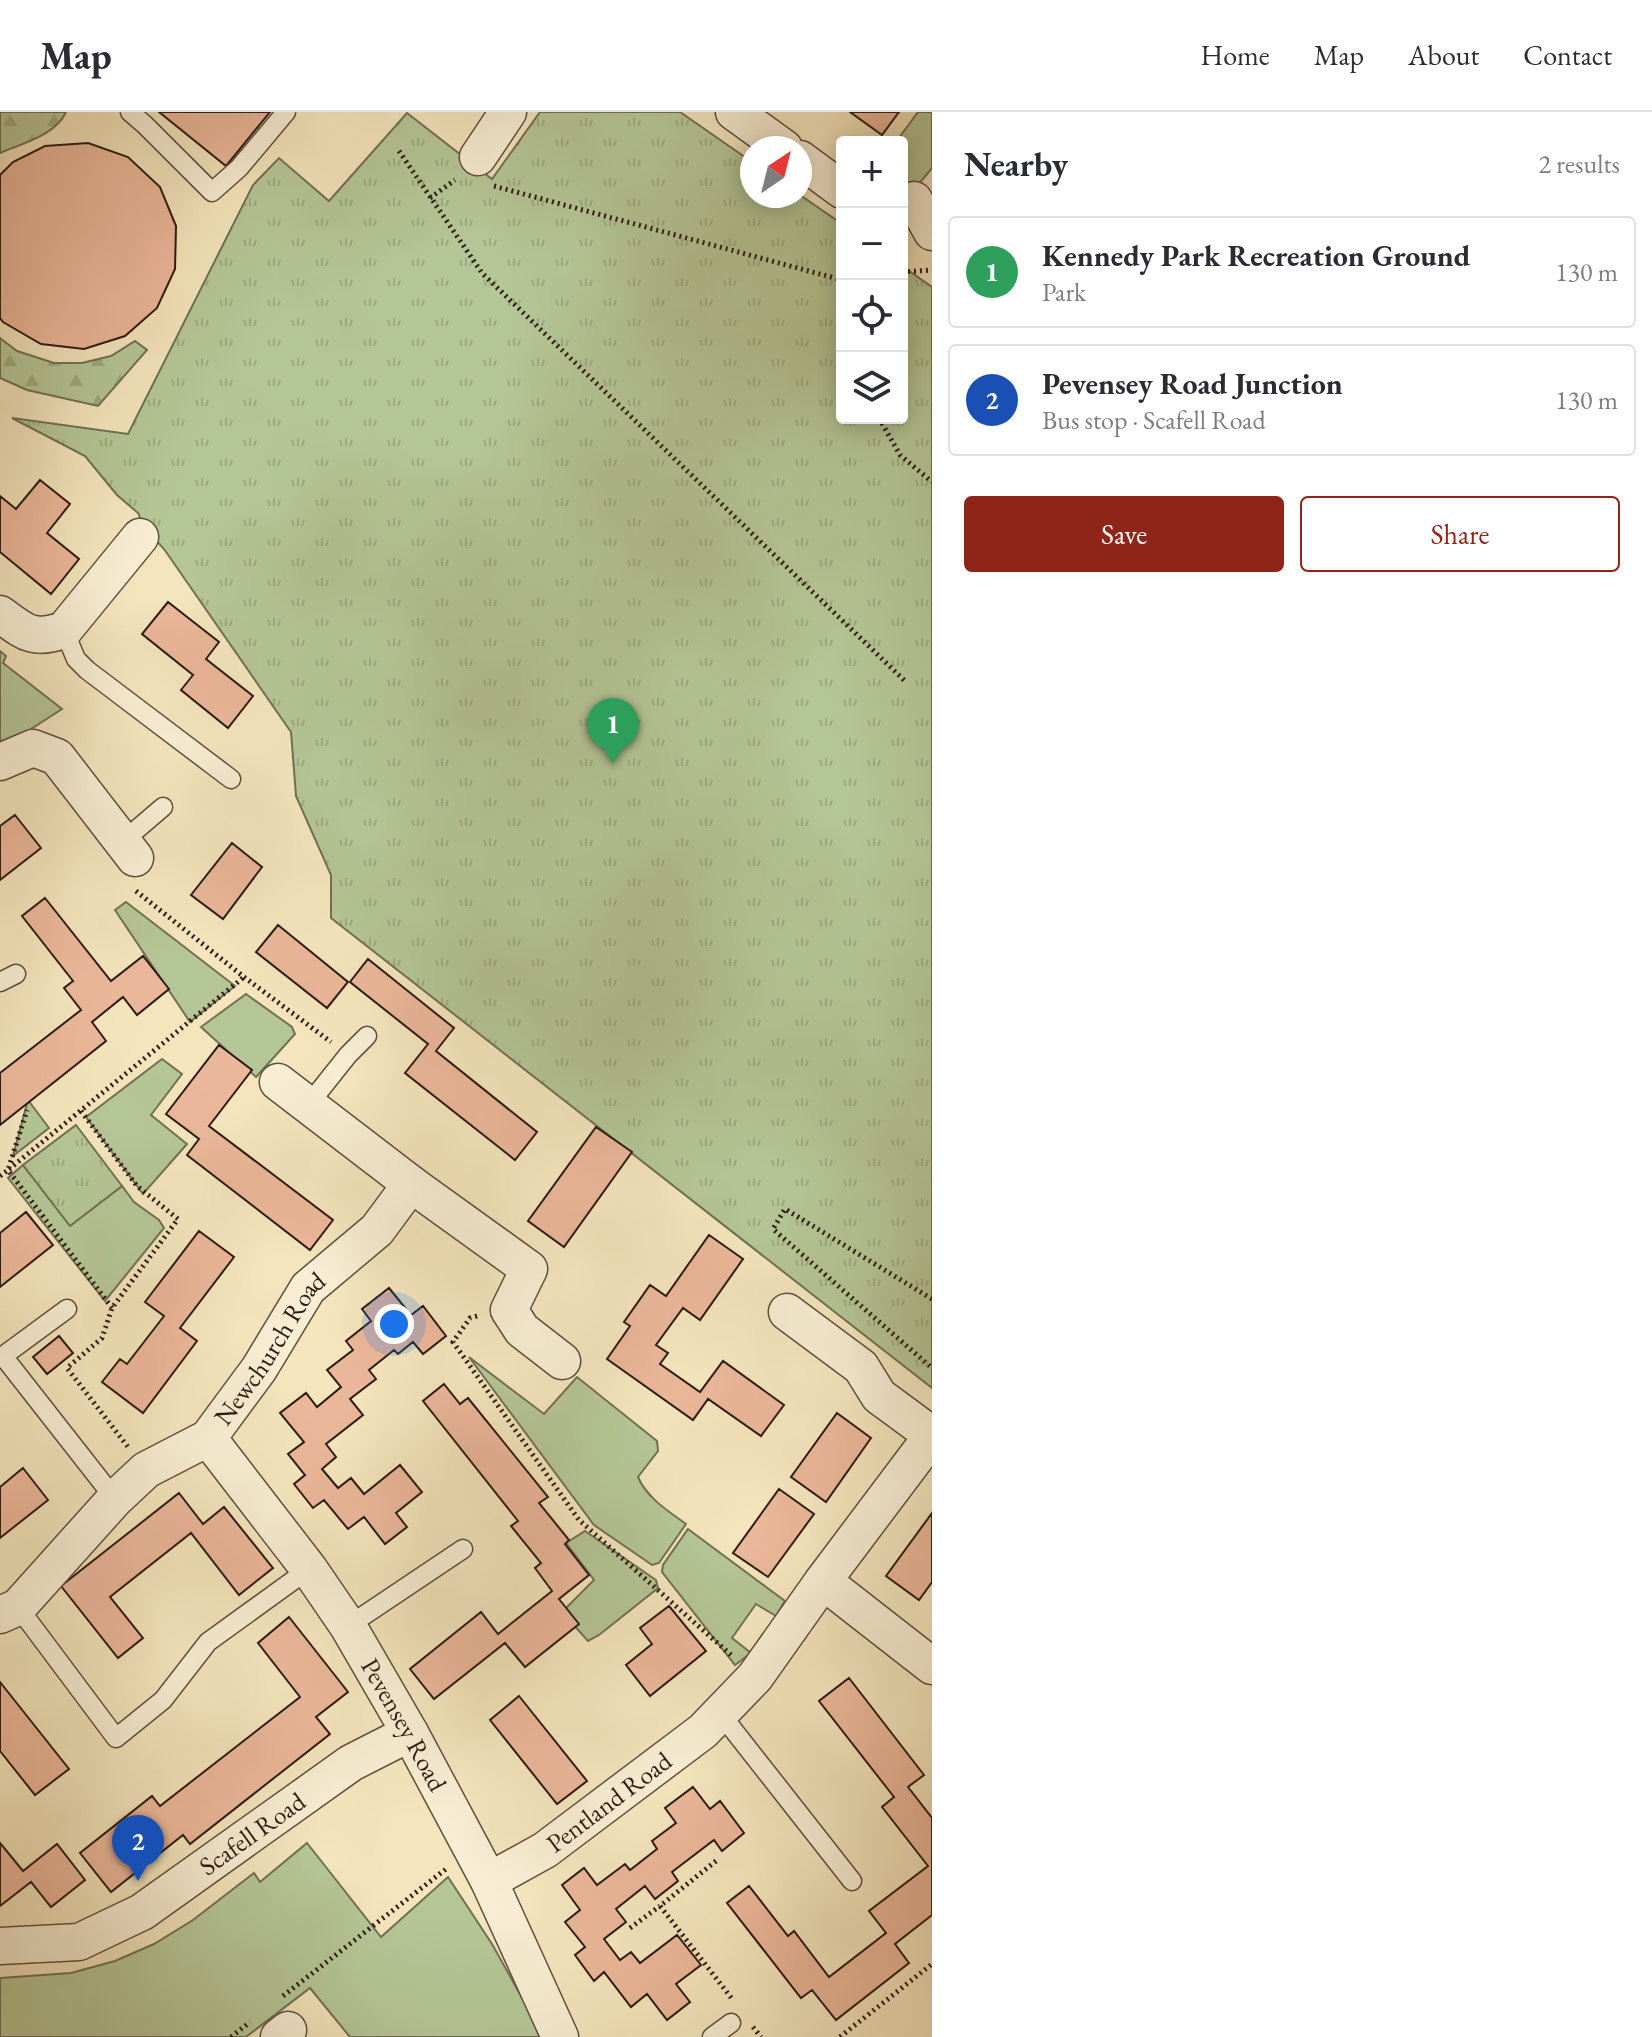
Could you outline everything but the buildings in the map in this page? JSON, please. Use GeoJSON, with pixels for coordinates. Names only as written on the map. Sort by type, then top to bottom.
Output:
{"type":"FeatureCollection","features":[{"type":"Feature","properties":{"kind":"street"},"geometry":{"type":"LineString","coordinates":[[476,173],[508,112]]}},
{"type":"Feature","properties":{"kind":"street"},"geometry":{"type":"LineString","coordinates":[[734,112],[767,136]]}},
{"type":"Feature","properties":{"kind":"street"},"geometry":{"type":"LineString","coordinates":[[812,168],[836,186]]}},
{"type":"Feature","properties":{"kind":"street"},"geometry":{"type":"LineString","coordinates":[[916,191],[932,232]]}},
{"type":"Feature","properties":{"kind":"street"},"geometry":{"type":"LineString","coordinates":[[0,614],[35,635],[64,630],[140,537]]}},
{"type":"Feature","properties":{"kind":"street"},"geometry":{"type":"LineString","coordinates":[[0,762],[33,748],[57,757],[128,850]]}},
{"type":"Feature","properties":{"kind":"street"},"geometry":{"type":"LineString","coordinates":[[278,1082],[529,1269],[509,1310],[522,1330],[562,1361]]}},
{"type":"Feature","properties":{"kind":"street","name":"Newchurch Road"},"geometry":{"type":"LineString","coordinates":[[9,1611],[146,1470],[208,1438],[259,1369],[308,1288],[377,1230],[411,1184]]}},
{"type":"Feature","properties":{"kind":"street","name":"Pentland Road"},"geometry":{"type":"LineString","coordinates":[[489,1881],[545,1850],[703,1731],[755,1677],[932,1436],[879,1396],[861,1367],[787,1312]]}},
{"type":"Feature","properties":{"kind":"street","name":"Pevensey Road"},"geometry":{"type":"LineString","coordinates":[[208,1438],[309,1569],[348,1626],[410,1733],[489,1881],[560,2037]]}},
{"type":"Feature","properties":{"kind":"street"},"geometry":{"type":"LineString","coordinates":[[823,1581],[932,1666]]}},
{"type":"Feature","properties":{"kind":"street","name":"Scafell Road"},"geometry":{"type":"LineString","coordinates":[[0,1946],[79,1942],[142,1912],[351,1763],[410,1733]]}},
{"type":"Feature","properties":{"kind":"lane"},"geometry":{"type":"LineString","coordinates":[[130,112],[212,192],[239,168],[286,112]]}},
{"type":"Feature","properties":{"kind":"lane"},"geometry":{"type":"LineString","coordinates":[[64,630],[76,659],[87,670],[231,779]]}},
{"type":"Feature","properties":{"kind":"lane"},"geometry":{"type":"LineString","coordinates":[[128,850],[163,807]]}},
{"type":"Feature","properties":{"kind":"lane"},"geometry":{"type":"LineString","coordinates":[[309,1104],[367,1036]]}},
{"type":"Feature","properties":{"kind":"lane"},"geometry":{"type":"LineString","coordinates":[[67,1309],[3,1356],[115,1499]]}},
{"type":"Feature","properties":{"kind":"lane"},"geometry":{"type":"LineString","coordinates":[[348,1626],[463,1549]]}},
{"type":"Feature","properties":{"kind":"lane","name":"Newchurch Road"},"geometry":{"type":"LineString","coordinates":[[9,1611],[116,1738],[163,1700],[208,1642],[309,1569]]}},
{"type":"Feature","properties":{"kind":"lane"},"geometry":{"type":"LineString","coordinates":[[720,1713],[852,1881]]}},
{"type":"Feature","properties":{"kind":"lane"},"geometry":{"type":"LineString","coordinates":[[712,2037],[731,2023]]}},
{"type":"Feature","properties":{"kind":"path"},"geometry":{"type":"LineString","coordinates":[[399,151],[482,273],[906,682]]}},
{"type":"Feature","properties":{"kind":"path"},"geometry":{"type":"LineString","coordinates":[[430,198],[476,173],[836,278]]}},
{"type":"Feature","properties":{"kind":"path"},"geometry":{"type":"LineString","coordinates":[[908,272],[932,270]]}},
{"type":"Feature","properties":{"kind":"path"},"geometry":{"type":"LineString","coordinates":[[882,424],[900,455],[932,482]]}},
{"type":"Feature","properties":{"kind":"path"},"geometry":{"type":"LineString","coordinates":[[128,850],[136,891],[348,1055]]}},
{"type":"Feature","properties":{"kind":"path"},"geometry":{"type":"LineString","coordinates":[[0,1176],[244,977]]}},
{"type":"Feature","properties":{"kind":"path"},"geometry":{"type":"LineString","coordinates":[[8,1170],[27,1110]]}},
{"type":"Feature","properties":{"kind":"path"},"geometry":{"type":"LineString","coordinates":[[81,1111],[137,1186],[178,1219],[112,1308],[102,1338],[67,1368],[146,1470]]}},
{"type":"Feature","properties":{"kind":"path"},"geometry":{"type":"LineString","coordinates":[[8,1170],[112,1308]]}},
{"type":"Feature","properties":{"kind":"path"},"geometry":{"type":"LineString","coordinates":[[932,1299],[785,1209],[773,1229],[932,1368]]}},
{"type":"Feature","properties":{"kind":"path"},"geometry":{"type":"LineString","coordinates":[[509,1310],[470,1318],[453,1342],[579,1520],[755,1677]]}},
{"type":"Feature","properties":{"kind":"path"},"geometry":{"type":"LineString","coordinates":[[231,2037],[274,2022],[472,1849]]}},
{"type":"Feature","properties":{"kind":"path"},"geometry":{"type":"LineString","coordinates":[[630,1928],[716,1861]]}},
{"type":"Feature","properties":{"kind":"path"},"geometry":{"type":"LineString","coordinates":[[660,1906],[733,2001]]}},
{"type":"Feature","properties":{"kind":"path"},"geometry":{"type":"LineString","coordinates":[[840,2037],[932,1964]]}},
{"type":"Feature","properties":{"kind":"path"},"geometry":{"type":"LineString","coordinates":[[752,2025],[761,2037]]}},
{"type":"Feature","properties":{"kind":"green space"},"geometry":{"type":"Polygon","coordinates":[[[0,112],[66,112],[46,133],[0,153],[0,112]]]}},
{"type":"Feature","properties":{"kind":"green space"},"geometry":{"type":"Polygon","coordinates":[[[540,112],[680,112],[740,154],[740,208],[812,208],[812,203],[836,220],[836,424],[908,424],[908,270],[932,287],[932,1388],[331,918],[331,875],[296,796],[291,732],[164,549],[145,528],[138,513],[117,495],[85,456],[12,418],[128,434],[253,185],[279,158],[329,201],[407,113],[492,179],[540,112]]]}},
{"type":"Feature","properties":{"kind":"green space"},"geometry":{"type":"Polygon","coordinates":[[[918,112],[932,112],[932,168],[915,189],[908,187],[908,136],[900,136],[918,112]]]}},
{"type":"Feature","properties":{"kind":"green space"},"geometry":{"type":"Polygon","coordinates":[[[0,338],[17,351],[54,363],[82,363],[111,356],[135,341],[147,350],[98,406],[27,390],[0,378],[0,338]]]}},
{"type":"Feature","properties":{"kind":"green space"},"geometry":{"type":"Polygon","coordinates":[[[0,651],[6,656],[3,663],[62,709],[14,740],[0,741],[0,651]]]}},
{"type":"Feature","properties":{"kind":"green space"},"geometry":{"type":"Polygon","coordinates":[[[126,902],[235,986],[190,1022],[115,910],[126,902]]]}},
{"type":"Feature","properties":{"kind":"green space"},"geometry":{"type":"Polygon","coordinates":[[[246,994],[292,1027],[295,1034],[256,1077],[201,1027],[246,994]]]}},
{"type":"Feature","properties":{"kind":"green space"},"geometry":{"type":"Polygon","coordinates":[[[162,1059],[182,1074],[151,1115],[187,1144],[143,1194],[86,1117],[162,1059]]]}},
{"type":"Feature","properties":{"kind":"green space"},"geometry":{"type":"Polygon","coordinates":[[[28,1100],[49,1128],[13,1156],[28,1100]]]}},
{"type":"Feature","properties":{"kind":"green space"},"geometry":{"type":"Polygon","coordinates":[[[76,1125],[122,1186],[70,1226],[23,1165],[76,1125]]]}},
{"type":"Feature","properties":{"kind":"green space"},"geometry":{"type":"Polygon","coordinates":[[[23,1165],[70,1225],[122,1186],[134,1202],[159,1220],[164,1228],[105,1301],[8,1178],[23,1165]]]}},
{"type":"Feature","properties":{"kind":"green space"},"geometry":{"type":"Polygon","coordinates":[[[469,1357],[544,1414],[577,1377],[657,1441],[658,1451],[638,1477],[652,1498],[686,1524],[659,1563],[652,1565],[594,1525],[469,1357]]]}},
{"type":"Feature","properties":{"kind":"green space"},"geometry":{"type":"Polygon","coordinates":[[[688,1529],[785,1601],[776,1616],[756,1604],[732,1638],[751,1653],[735,1665],[662,1572],[663,1565],[688,1529]]]}},
{"type":"Feature","properties":{"kind":"green space"},"geometry":{"type":"Polygon","coordinates":[[[585,1531],[656,1580],[658,1588],[588,1641],[562,1612],[594,1580],[566,1543],[585,1531]]]}},
{"type":"Feature","properties":{"kind":"green space"},"geometry":{"type":"Polygon","coordinates":[[[307,1843],[381,1937],[448,1877],[492,1944],[544,2037],[350,2037],[310,1988],[246,2037],[0,2037],[0,1978],[71,1973],[115,1961],[154,1944],[193,1920],[254,1873],[260,1882],[307,1843]]]}},
{"type":"Feature","properties":{"kind":"place","name":"Kennedy Park Recreation Ground"},"geometry":{"type":"Point","coordinates":[613,764]}},
{"type":"Feature","properties":{"kind":"place","name":"Pevensey Road Junction"},"geometry":{"type":"Point","coordinates":[138,1881]}}]}
